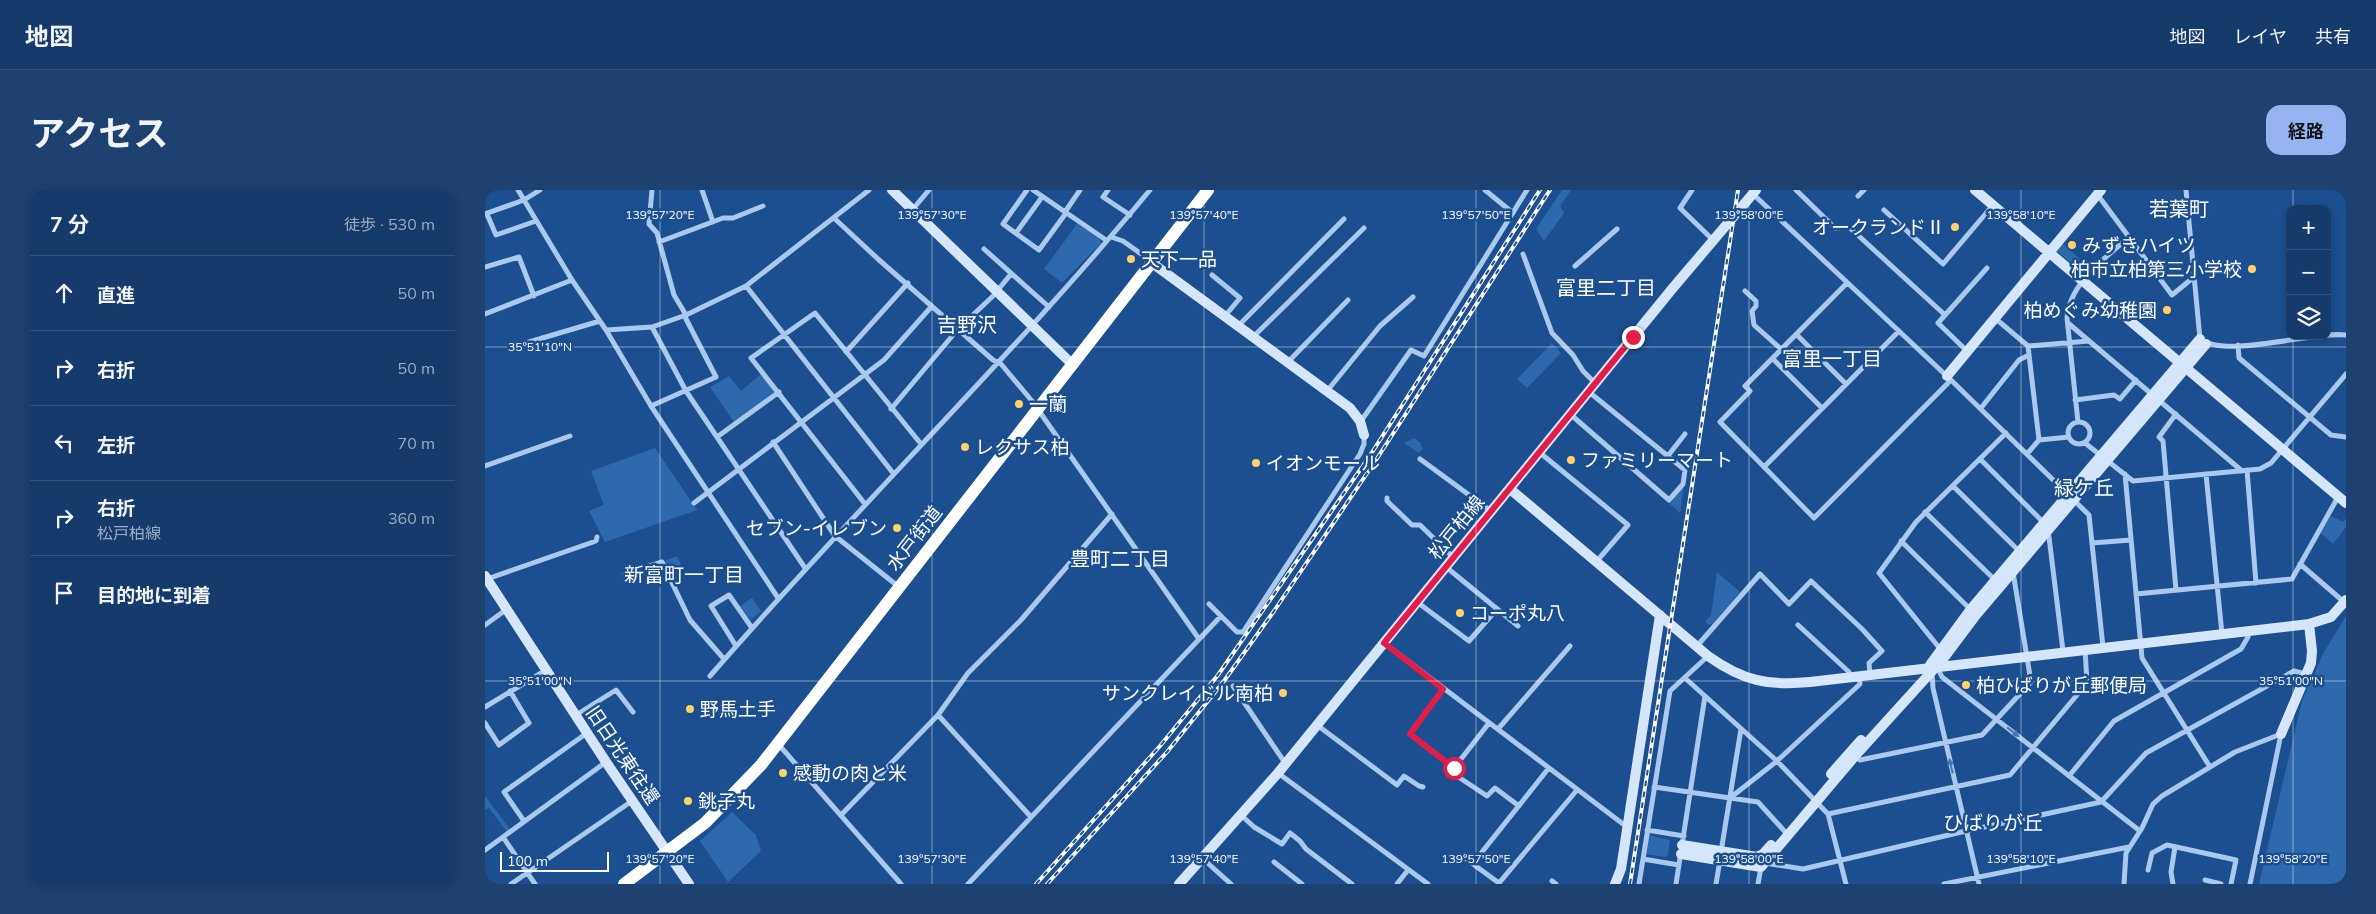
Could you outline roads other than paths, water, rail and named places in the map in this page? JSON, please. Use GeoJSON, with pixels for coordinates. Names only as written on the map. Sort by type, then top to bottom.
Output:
{"type":"FeatureCollection","features":[{"type":"Feature","properties":{"kind":"highway","name":"水戸街道"},"geometry":{"type":"LineString","coordinates":[[624,884],[668,852],[723,806],[779,744],[1206,191]]}},
{"type":"Feature","properties":{"kind":"street"},"geometry":{"type":"LineString","coordinates":[[518,190],[572,280],[606,330],[651,406],[777,598]]}},
{"type":"Feature","properties":{"kind":"street"},"geometry":{"type":"LineString","coordinates":[[536,221],[496,235],[486,214],[524,200],[540,190]]}},
{"type":"Feature","properties":{"kind":"street"},"geometry":{"type":"LineString","coordinates":[[651,406],[716,377],[674,295],[657,233],[649,224],[652,190]]}},
{"type":"Feature","properties":{"kind":"street"},"geometry":{"type":"LineString","coordinates":[[702,190],[713,222]]}},
{"type":"Feature","properties":{"kind":"street"},"geometry":{"type":"LineString","coordinates":[[606,330],[651,327],[685,315],[746,286],[869,190]]}},
{"type":"Feature","properties":{"kind":"street"},"geometry":{"type":"LineString","coordinates":[[892,190],[1073,365]]}},
{"type":"Feature","properties":{"kind":"street"},"geometry":{"type":"LineString","coordinates":[[913,210],[929,190]]}},
{"type":"Feature","properties":{"kind":"street"},"geometry":{"type":"LineString","coordinates":[[1027,190],[1003,224],[1039,250],[1080,190]]}},
{"type":"Feature","properties":{"kind":"street"},"geometry":{"type":"LineString","coordinates":[[1034,190],[1065,213],[1109,238],[1123,242],[1152,262],[1350,408],[1360,422],[1364,435],[1364,444],[1360,454],[1243,632],[1237,632],[1209,604]]}},
{"type":"Feature","properties":{"kind":"street"},"geometry":{"type":"LineString","coordinates":[[1107,190],[1103,197],[1129,215]]}},
{"type":"Feature","properties":{"kind":"street"},"geometry":{"type":"LineString","coordinates":[[710,676],[777,598],[1049,307],[1150,190]]}},
{"type":"Feature","properties":{"kind":"street"},"geometry":{"type":"LineString","coordinates":[[1485,190],[1513,213]]}},
{"type":"Feature","properties":{"kind":"street"},"geometry":{"type":"LineString","coordinates":[[1360,422],[1411,350],[1424,356],[1527,190]]}},
{"type":"Feature","properties":{"kind":"street"},"geometry":{"type":"LineString","coordinates":[[1692,190],[1680,208],[1713,240]]}},
{"type":"Feature","properties":{"kind":"street"},"geometry":{"type":"LineString","coordinates":[[1796,190],[1835,228],[1849,227],[1945,315]]}},
{"type":"Feature","properties":{"kind":"street"},"geometry":{"type":"LineString","coordinates":[[1858,196],[1864,190]]}},
{"type":"Feature","properties":{"kind":"street"},"geometry":{"type":"LineString","coordinates":[[1975,190],[2342,500],[2291,579],[2137,594]]}},
{"type":"Feature","properties":{"kind":"street"},"geometry":{"type":"LineString","coordinates":[[1979,884],[1955,787],[1932,669],[1941,651],[1973,612],[2203,341],[2194,277],[2186,190]]}},
{"type":"Feature","properties":{"kind":"street"},"geometry":{"type":"LineString","coordinates":[[1755,192],[1847,283],[1981,408],[2089,515],[2103,647]]}},
{"type":"Feature","properties":{"kind":"street","name":"松戸柏線"},"geometry":{"type":"LineString","coordinates":[[1179,884],[1286,764],[1595,383],[1755,192]]}},
{"type":"Feature","properties":{"kind":"street"},"geometry":{"type":"LineString","coordinates":[[1847,283],[1745,386],[1750,391],[1720,422],[1814,518],[1949,378],[1968,352],[2099,192],[2129,237],[2172,295],[2194,277]]}},
{"type":"Feature","properties":{"kind":"street"},"geometry":{"type":"LineString","coordinates":[[1016,233],[1042,197]]}},
{"type":"Feature","properties":{"kind":"street"},"geometry":{"type":"LineString","coordinates":[[1884,210],[1943,264],[1993,205]]}},
{"type":"Feature","properties":{"kind":"street"},"geometry":{"type":"LineString","coordinates":[[659,242],[713,222],[733,218],[763,206]]}},
{"type":"Feature","properties":{"kind":"street"},"geometry":{"type":"LineString","coordinates":[[835,218],[878,259],[1006,369],[1037,409],[1199,639]]}},
{"type":"Feature","properties":{"kind":"street"},"geometry":{"type":"LineString","coordinates":[[1238,326],[1344,219]]}},
{"type":"Feature","properties":{"kind":"street"},"geometry":{"type":"LineString","coordinates":[[1253,337],[1364,228]]}},
{"type":"Feature","properties":{"kind":"street"},"geometry":{"type":"LineString","coordinates":[[1575,266],[1617,230]]}},
{"type":"Feature","properties":{"kind":"street"},"geometry":{"type":"LineString","coordinates":[[2078,422],[2068,323],[2069,303],[2072,294],[2129,237]]}},
{"type":"Feature","properties":{"kind":"street"},"geometry":{"type":"LineString","coordinates":[[984,249],[1049,307]]}},
{"type":"Feature","properties":{"kind":"street"},"geometry":{"type":"LineString","coordinates":[[1523,254],[1552,333],[1573,355],[1583,371],[1595,383]]}},
{"type":"Feature","properties":{"kind":"street"},"geometry":{"type":"LineString","coordinates":[[485,267],[519,256],[534,296]]}},
{"type":"Feature","properties":{"kind":"street"},"geometry":{"type":"LineString","coordinates":[[1968,352],[1938,323],[1987,268]]}},
{"type":"Feature","properties":{"kind":"street"},"geometry":{"type":"LineString","coordinates":[[891,409],[959,329],[1011,274]]}},
{"type":"Feature","properties":{"kind":"street"},"geometry":{"type":"LineString","coordinates":[[1213,275],[1240,298],[1225,317]]}},
{"type":"Feature","properties":{"kind":"street"},"geometry":{"type":"LineString","coordinates":[[486,312],[534,296],[572,280]]}},
{"type":"Feature","properties":{"kind":"street"},"geometry":{"type":"LineString","coordinates":[[846,352],[908,283]]}},
{"type":"Feature","properties":{"kind":"street"},"geometry":{"type":"LineString","coordinates":[[746,286],[893,473]]}},
{"type":"Feature","properties":{"kind":"street"},"geometry":{"type":"LineString","coordinates":[[1745,291],[1756,300],[1756,306],[1752,311],[1754,324],[1782,350]]}},
{"type":"Feature","properties":{"kind":"street"},"geometry":{"type":"LineString","coordinates":[[1327,391],[1381,326],[1413,297]]}},
{"type":"Feature","properties":{"kind":"street"},"geometry":{"type":"LineString","coordinates":[[1288,362],[1348,300]]}},
{"type":"Feature","properties":{"kind":"street"},"geometry":{"type":"LineString","coordinates":[[694,503],[884,360],[932,306]]}},
{"type":"Feature","properties":{"kind":"street"},"geometry":{"type":"LineString","coordinates":[[865,504],[751,358],[815,313],[921,444]]}},
{"type":"Feature","properties":{"kind":"street"},"geometry":{"type":"LineString","coordinates":[[1996,319],[2028,346],[2039,440]]}},
{"type":"Feature","properties":{"kind":"street"},"geometry":{"type":"LineString","coordinates":[[529,342],[600,321]]}},
{"type":"Feature","properties":{"kind":"street"},"geometry":{"type":"LineString","coordinates":[[2068,323],[2244,470],[2256,583]]}},
{"type":"Feature","properties":{"kind":"street"},"geometry":{"type":"LineString","coordinates":[[651,327],[686,391],[805,568]]}},
{"type":"Feature","properties":{"kind":"street"},"geometry":{"type":"LineString","coordinates":[[1764,467],[1899,331]]}},
{"type":"Feature","properties":{"kind":"street"},"geometry":{"type":"LineString","coordinates":[[1797,335],[1845,384]]}},
{"type":"Feature","properties":{"kind":"street"},"geometry":{"type":"LineString","coordinates":[[2203,341],[2238,345],[2346,335]]}},
{"type":"Feature","properties":{"kind":"street"},"geometry":{"type":"LineString","coordinates":[[2028,346],[2089,341]]}},
{"type":"Feature","properties":{"kind":"street"},"geometry":{"type":"LineString","coordinates":[[2238,345],[2239,358],[2331,435],[2346,437]]}},
{"type":"Feature","properties":{"kind":"street"},"geometry":{"type":"LineString","coordinates":[[1981,408],[2019,360],[2029,355]]}},
{"type":"Feature","properties":{"kind":"street"},"geometry":{"type":"LineString","coordinates":[[1773,359],[1822,408]]}},
{"type":"Feature","properties":{"kind":"street"},"geometry":{"type":"LineString","coordinates":[[2085,443],[2133,481],[2244,470],[2266,466],[2282,450],[2346,374]]}},
{"type":"Feature","properties":{"kind":"street"},"geometry":{"type":"LineString","coordinates":[[2075,400],[2114,395],[2119,399],[2136,380]]}},
{"type":"Feature","properties":{"kind":"street"},"geometry":{"type":"LineString","coordinates":[[717,437],[779,392]]}},
{"type":"Feature","properties":{"kind":"street"},"geometry":{"type":"LineString","coordinates":[[1570,414],[1669,500],[1683,484],[1685,470],[1589,392]]}},
{"type":"Feature","properties":{"kind":"street"},"geometry":{"type":"LineString","coordinates":[[2176,414],[2159,437],[2163,441],[2176,590]]}},
{"type":"Feature","properties":{"kind":"street"},"geometry":{"type":"LineString","coordinates":[[2078,422],[2088,425],[2091,432],[2089,439],[2085,443],[2075,444],[2069,437],[2069,428],[2078,422]]}},
{"type":"Feature","properties":{"kind":"street"},"geometry":{"type":"LineString","coordinates":[[1941,651],[1879,573],[1901,541],[1925,512],[2006,433]]}},
{"type":"Feature","properties":{"kind":"street"},"geometry":{"type":"LineString","coordinates":[[1667,456],[1685,434]]}},
{"type":"Feature","properties":{"kind":"street"},"geometry":{"type":"LineString","coordinates":[[485,466],[570,436]]}},
{"type":"Feature","properties":{"kind":"street"},"geometry":{"type":"LineString","coordinates":[[2027,454],[2039,440],[2069,437]]}},
{"type":"Feature","properties":{"kind":"street"},"geometry":{"type":"LineString","coordinates":[[773,442],[835,536],[900,588]]}},
{"type":"Feature","properties":{"kind":"street"},"geometry":{"type":"LineString","coordinates":[[1539,452],[1628,525],[1596,562]]}},
{"type":"Feature","properties":{"kind":"street"},"geometry":{"type":"LineString","coordinates":[[1420,459],[1491,512]]}},
{"type":"Feature","properties":{"kind":"street"},"geometry":{"type":"LineString","coordinates":[[1980,459],[2046,527],[2049,537],[2063,651]]}},
{"type":"Feature","properties":{"kind":"street"},"geometry":{"type":"LineString","coordinates":[[2125,474],[2143,658],[2210,767]]}},
{"type":"Feature","properties":{"kind":"street"},"geometry":{"type":"LineString","coordinates":[[2206,474],[2222,634]]}},
{"type":"Feature","properties":{"kind":"street"},"geometry":{"type":"LineString","coordinates":[[1953,486],[2022,554]]}},
{"type":"Feature","properties":{"kind":"street"},"geometry":{"type":"LineString","coordinates":[[1510,489],[1708,656],[1736,673],[1763,682],[1790,684],[1870,674],[1932,669],[2027,655],[2309,624],[2331,617],[2345,601],[2300,564]]}},
{"type":"Feature","properties":{"kind":"street"},"geometry":{"type":"LineString","coordinates":[[1387,498],[1387,501],[1412,525],[1420,525],[1454,557]]}},
{"type":"Feature","properties":{"kind":"street"},"geometry":{"type":"LineString","coordinates":[[1925,512],[1995,581]]}},
{"type":"Feature","properties":{"kind":"street"},"geometry":{"type":"LineString","coordinates":[[841,815],[938,715],[968,673],[1021,620],[1112,514]]}},
{"type":"Feature","properties":{"kind":"street"},"geometry":{"type":"LineString","coordinates":[[486,577],[595,541],[597,537]]}},
{"type":"Feature","properties":{"kind":"street"},"geometry":{"type":"LineString","coordinates":[[2091,543],[2131,540]]}},
{"type":"Feature","properties":{"kind":"street"},"geometry":{"type":"LineString","coordinates":[[1901,541],[1973,612]]}},
{"type":"Feature","properties":{"kind":"street"},"geometry":{"type":"LineString","coordinates":[[625,574],[661,562],[690,620],[724,660]]}},
{"type":"Feature","properties":{"kind":"street"},"geometry":{"type":"LineString","coordinates":[[1759,884],[1763,861],[1786,832],[1853,754],[1932,669],[1995,581],[2012,566]]}},
{"type":"Feature","properties":{"kind":"street"},"geometry":{"type":"LineString","coordinates":[[1853,754],[1860,760],[1982,735],[2031,682],[2012,566]]}},
{"type":"Feature","properties":{"kind":"street"},"geometry":{"type":"LineString","coordinates":[[1446,568],[1518,626]]}},
{"type":"Feature","properties":{"kind":"street"},"geometry":{"type":"LineString","coordinates":[[1697,646],[1760,574],[1789,604],[1811,581],[1862,629],[1882,651],[1869,663],[1870,674]]}},
{"type":"Feature","properties":{"kind":"street","name":"旧日光東往還"},"geometry":{"type":"LineString","coordinates":[[486,577],[606,762],[689,884]]}},
{"type":"Feature","properties":{"kind":"street"},"geometry":{"type":"LineString","coordinates":[[736,646],[711,606],[729,595],[752,628]]}},
{"type":"Feature","properties":{"kind":"street"},"geometry":{"type":"LineString","coordinates":[[1417,602],[1469,641],[1497,609]]}},
{"type":"Feature","properties":{"kind":"street"},"geometry":{"type":"LineString","coordinates":[[485,624],[507,609]]}},
{"type":"Feature","properties":{"kind":"street"},"geometry":{"type":"LineString","coordinates":[[1615,884],[1621,869],[1660,615]]}},
{"type":"Feature","properties":{"kind":"street"},"geometry":{"type":"LineString","coordinates":[[968,884],[1221,616]]}},
{"type":"Feature","properties":{"kind":"street"},"geometry":{"type":"LineString","coordinates":[[2250,884],[2281,734],[2307,674],[2312,657],[2309,624]]}},
{"type":"Feature","properties":{"kind":"street"},"geometry":{"type":"LineString","coordinates":[[1730,798],[1777,761],[1860,684],[1854,676],[1798,625]]}},
{"type":"Feature","properties":{"kind":"street"},"geometry":{"type":"LineString","coordinates":[[2069,776],[2114,722],[2241,648],[2248,637],[2247,631]]}},
{"type":"Feature","properties":{"kind":"street"},"geometry":{"type":"LineString","coordinates":[[1384,643],[1627,828]]}},
{"type":"Feature","properties":{"kind":"street"},"geometry":{"type":"LineString","coordinates":[[1498,729],[1570,646]]}},
{"type":"Feature","properties":{"kind":"street"},"geometry":{"type":"LineString","coordinates":[[1827,814],[2010,775],[2087,683],[2085,649]]}},
{"type":"Feature","properties":{"kind":"street"},"geometry":{"type":"LineString","coordinates":[[1639,884],[1670,691],[1708,656]]}},
{"type":"Feature","properties":{"kind":"street"},"geometry":{"type":"LineString","coordinates":[[1932,669],[2140,831]]}},
{"type":"Feature","properties":{"kind":"street"},"geometry":{"type":"LineString","coordinates":[[485,707],[546,670]]}},
{"type":"Feature","properties":{"kind":"street"},"geometry":{"type":"LineString","coordinates":[[1643,859],[1681,850],[1721,856],[1757,857],[1763,861],[1803,869],[1965,831],[2101,802],[2146,753],[2294,671],[2307,674]]}},
{"type":"Feature","properties":{"kind":"street"},"geometry":{"type":"LineString","coordinates":[[1685,678],[1777,761],[1827,814],[1846,884]]}},
{"type":"Feature","properties":{"kind":"street"},"geometry":{"type":"LineString","coordinates":[[1233,686],[1286,764]]}},
{"type":"Feature","properties":{"kind":"street"},"geometry":{"type":"LineString","coordinates":[[1443,689],[1410,734],[1454,768]]}},
{"type":"Feature","properties":{"kind":"street"},"geometry":{"type":"LineString","coordinates":[[575,715],[616,690],[633,712]]}},
{"type":"Feature","properties":{"kind":"street"},"geometry":{"type":"LineString","coordinates":[[485,723],[499,745],[529,723],[510,691]]}},
{"type":"Feature","properties":{"kind":"street"},"geometry":{"type":"LineString","coordinates":[[1676,884],[1705,696]]}},
{"type":"Feature","properties":{"kind":"street"},"geometry":{"type":"LineString","coordinates":[[938,715],[1031,817]]}},
{"type":"Feature","properties":{"kind":"street"},"geometry":{"type":"LineString","coordinates":[[1489,723],[1451,772],[1487,796],[1495,788],[1519,806]]}},
{"type":"Feature","properties":{"kind":"street"},"geometry":{"type":"LineString","coordinates":[[1317,725],[1397,785],[1404,776],[1423,787]]}},
{"type":"Feature","properties":{"kind":"street"},"geometry":{"type":"LineString","coordinates":[[1716,884],[1741,729]]}},
{"type":"Feature","properties":{"kind":"street"},"geometry":{"type":"LineString","coordinates":[[524,821],[504,792],[587,733]]}},
{"type":"Feature","properties":{"kind":"street"},"geometry":{"type":"LineString","coordinates":[[2124,884],[2126,853],[2140,831],[2153,804],[2162,796],[2235,752],[2281,734]]}},
{"type":"Feature","properties":{"kind":"street"},"geometry":{"type":"LineString","coordinates":[[779,744],[901,884]]}},
{"type":"Feature","properties":{"kind":"street"},"geometry":{"type":"LineString","coordinates":[[485,850],[606,762]]}},
{"type":"Feature","properties":{"kind":"street"},"geometry":{"type":"LineString","coordinates":[[1482,852],[1548,769]]}},
{"type":"Feature","properties":{"kind":"street"},"geometry":{"type":"LineString","coordinates":[[1278,773],[1427,884]]}},
{"type":"Feature","properties":{"kind":"street"},"geometry":{"type":"LineString","coordinates":[[1654,787],[1758,802],[1786,832]]}},
{"type":"Feature","properties":{"kind":"street"},"geometry":{"type":"LineString","coordinates":[[1466,859],[1500,883],[1577,790]]}},
{"type":"Feature","properties":{"kind":"street"},"geometry":{"type":"LineString","coordinates":[[511,884],[633,800]]}},
{"type":"Feature","properties":{"kind":"street"},"geometry":{"type":"LineString","coordinates":[[1241,815],[1254,827],[1282,844],[1290,834],[1300,841],[1306,850],[1352,884]]}},
{"type":"Feature","properties":{"kind":"street"},"geometry":{"type":"LineString","coordinates":[[1647,830],[1681,850]]}},
{"type":"Feature","properties":{"kind":"street"},"geometry":{"type":"LineString","coordinates":[[503,837],[535,884]]}},
{"type":"Feature","properties":{"kind":"street"},"geometry":{"type":"LineString","coordinates":[[2148,870],[2152,853],[2167,845],[2236,860],[2231,884]]}},
{"type":"Feature","properties":{"kind":"street"},"geometry":{"type":"LineString","coordinates":[[1944,884],[2129,847]]}},
{"type":"Feature","properties":{"kind":"street"},"geometry":{"type":"LineString","coordinates":[[2173,884],[2171,872],[2175,847]]}},
{"type":"Feature","properties":{"kind":"street"},"geometry":{"type":"LineString","coordinates":[[1202,858],[1231,884]]}},
{"type":"Feature","properties":{"kind":"street"},"geometry":{"type":"LineString","coordinates":[[1274,862],[1302,884]]}},
{"type":"Feature","properties":{"kind":"street"},"geometry":{"type":"LineString","coordinates":[[1397,884],[1408,870]]}},
{"type":"Feature","properties":{"kind":"street"},"geometry":{"type":"LineString","coordinates":[[2205,880],[2221,884]]}},
{"type":"Feature","properties":{"kind":"railway"},"geometry":{"type":"LineString","coordinates":[[1036,884],[1160,746],[1218,675],[1371,454],[1540,190]]}},
{"type":"Feature","properties":{"kind":"railway"},"geometry":{"type":"LineString","coordinates":[[1047,884],[1167,752],[1224,681],[1274,611],[1378,457],[1550,190]]}},
{"type":"Feature","properties":{"kind":"railway"},"geometry":{"type":"LineString","coordinates":[[1630,884],[1738,190]]}},
{"type":"Feature","properties":{"kind":"place","name":"オークランドⅡ"},"geometry":{"type":"Point","coordinates":[1955,227]}},
{"type":"Feature","properties":{"kind":"place","name":"みずきハイツ"},"geometry":{"type":"Point","coordinates":[2072,245]}},
{"type":"Feature","properties":{"kind":"place","name":"天下一品"},"geometry":{"type":"Point","coordinates":[1131,259]}},
{"type":"Feature","properties":{"kind":"place","name":"柏市立柏第三小学校"},"geometry":{"type":"Point","coordinates":[2252,269]}},
{"type":"Feature","properties":{"kind":"place","name":"柏めぐみ幼稚園"},"geometry":{"type":"Point","coordinates":[2167,310]}},
{"type":"Feature","properties":{"kind":"place","name":"一蘭"},"geometry":{"type":"Point","coordinates":[1019,404]}},
{"type":"Feature","properties":{"kind":"place","name":"レクサス柏"},"geometry":{"type":"Point","coordinates":[965,447]}},
{"type":"Feature","properties":{"kind":"place","name":"ファミリーマート"},"geometry":{"type":"Point","coordinates":[1571,460]}},
{"type":"Feature","properties":{"kind":"place","name":"イオンモール"},"geometry":{"type":"Point","coordinates":[1256,463]}},
{"type":"Feature","properties":{"kind":"place","name":"セブン-イレブン"},"geometry":{"type":"Point","coordinates":[897,528]}},
{"type":"Feature","properties":{"kind":"place","name":"コーポ丸八"},"geometry":{"type":"Point","coordinates":[1460,613]}},
{"type":"Feature","properties":{"kind":"place","name":"柏ひばりが丘郵便局"},"geometry":{"type":"Point","coordinates":[1966,685]}},
{"type":"Feature","properties":{"kind":"place","name":"サンクレイドル南柏"},"geometry":{"type":"Point","coordinates":[1283,693]}},
{"type":"Feature","properties":{"kind":"place","name":"野馬土手"},"geometry":{"type":"Point","coordinates":[690,709]}},
{"type":"Feature","properties":{"kind":"place","name":"感動の肉と米"},"geometry":{"type":"Point","coordinates":[783,773]}},
{"type":"Feature","properties":{"kind":"place","name":"銚子丸"},"geometry":{"type":"Point","coordinates":[688,801]}},
{"type":"Feature","properties":{"kind":"district","name":"若葉町"},"geometry":{"type":"Point","coordinates":[2179,209]}},
{"type":"Feature","properties":{"kind":"district","name":"富里二丁目"},"geometry":{"type":"Point","coordinates":[1606,288]}},
{"type":"Feature","properties":{"kind":"district","name":"吉野沢"},"geometry":{"type":"Point","coordinates":[967,325]}},
{"type":"Feature","properties":{"kind":"district","name":"富里一丁目"},"geometry":{"type":"Point","coordinates":[1832,359]}},
{"type":"Feature","properties":{"kind":"district","name":"緑ケ丘"},"geometry":{"type":"Point","coordinates":[2084,488]}},
{"type":"Feature","properties":{"kind":"district","name":"豊町二丁目"},"geometry":{"type":"Point","coordinates":[1120,559]}},
{"type":"Feature","properties":{"kind":"district","name":"新富町一丁目"},"geometry":{"type":"Point","coordinates":[684,575]}},
{"type":"Feature","properties":{"kind":"district","name":"ひばりが丘"},"geometry":{"type":"Point","coordinates":[1993,823]}}]}
